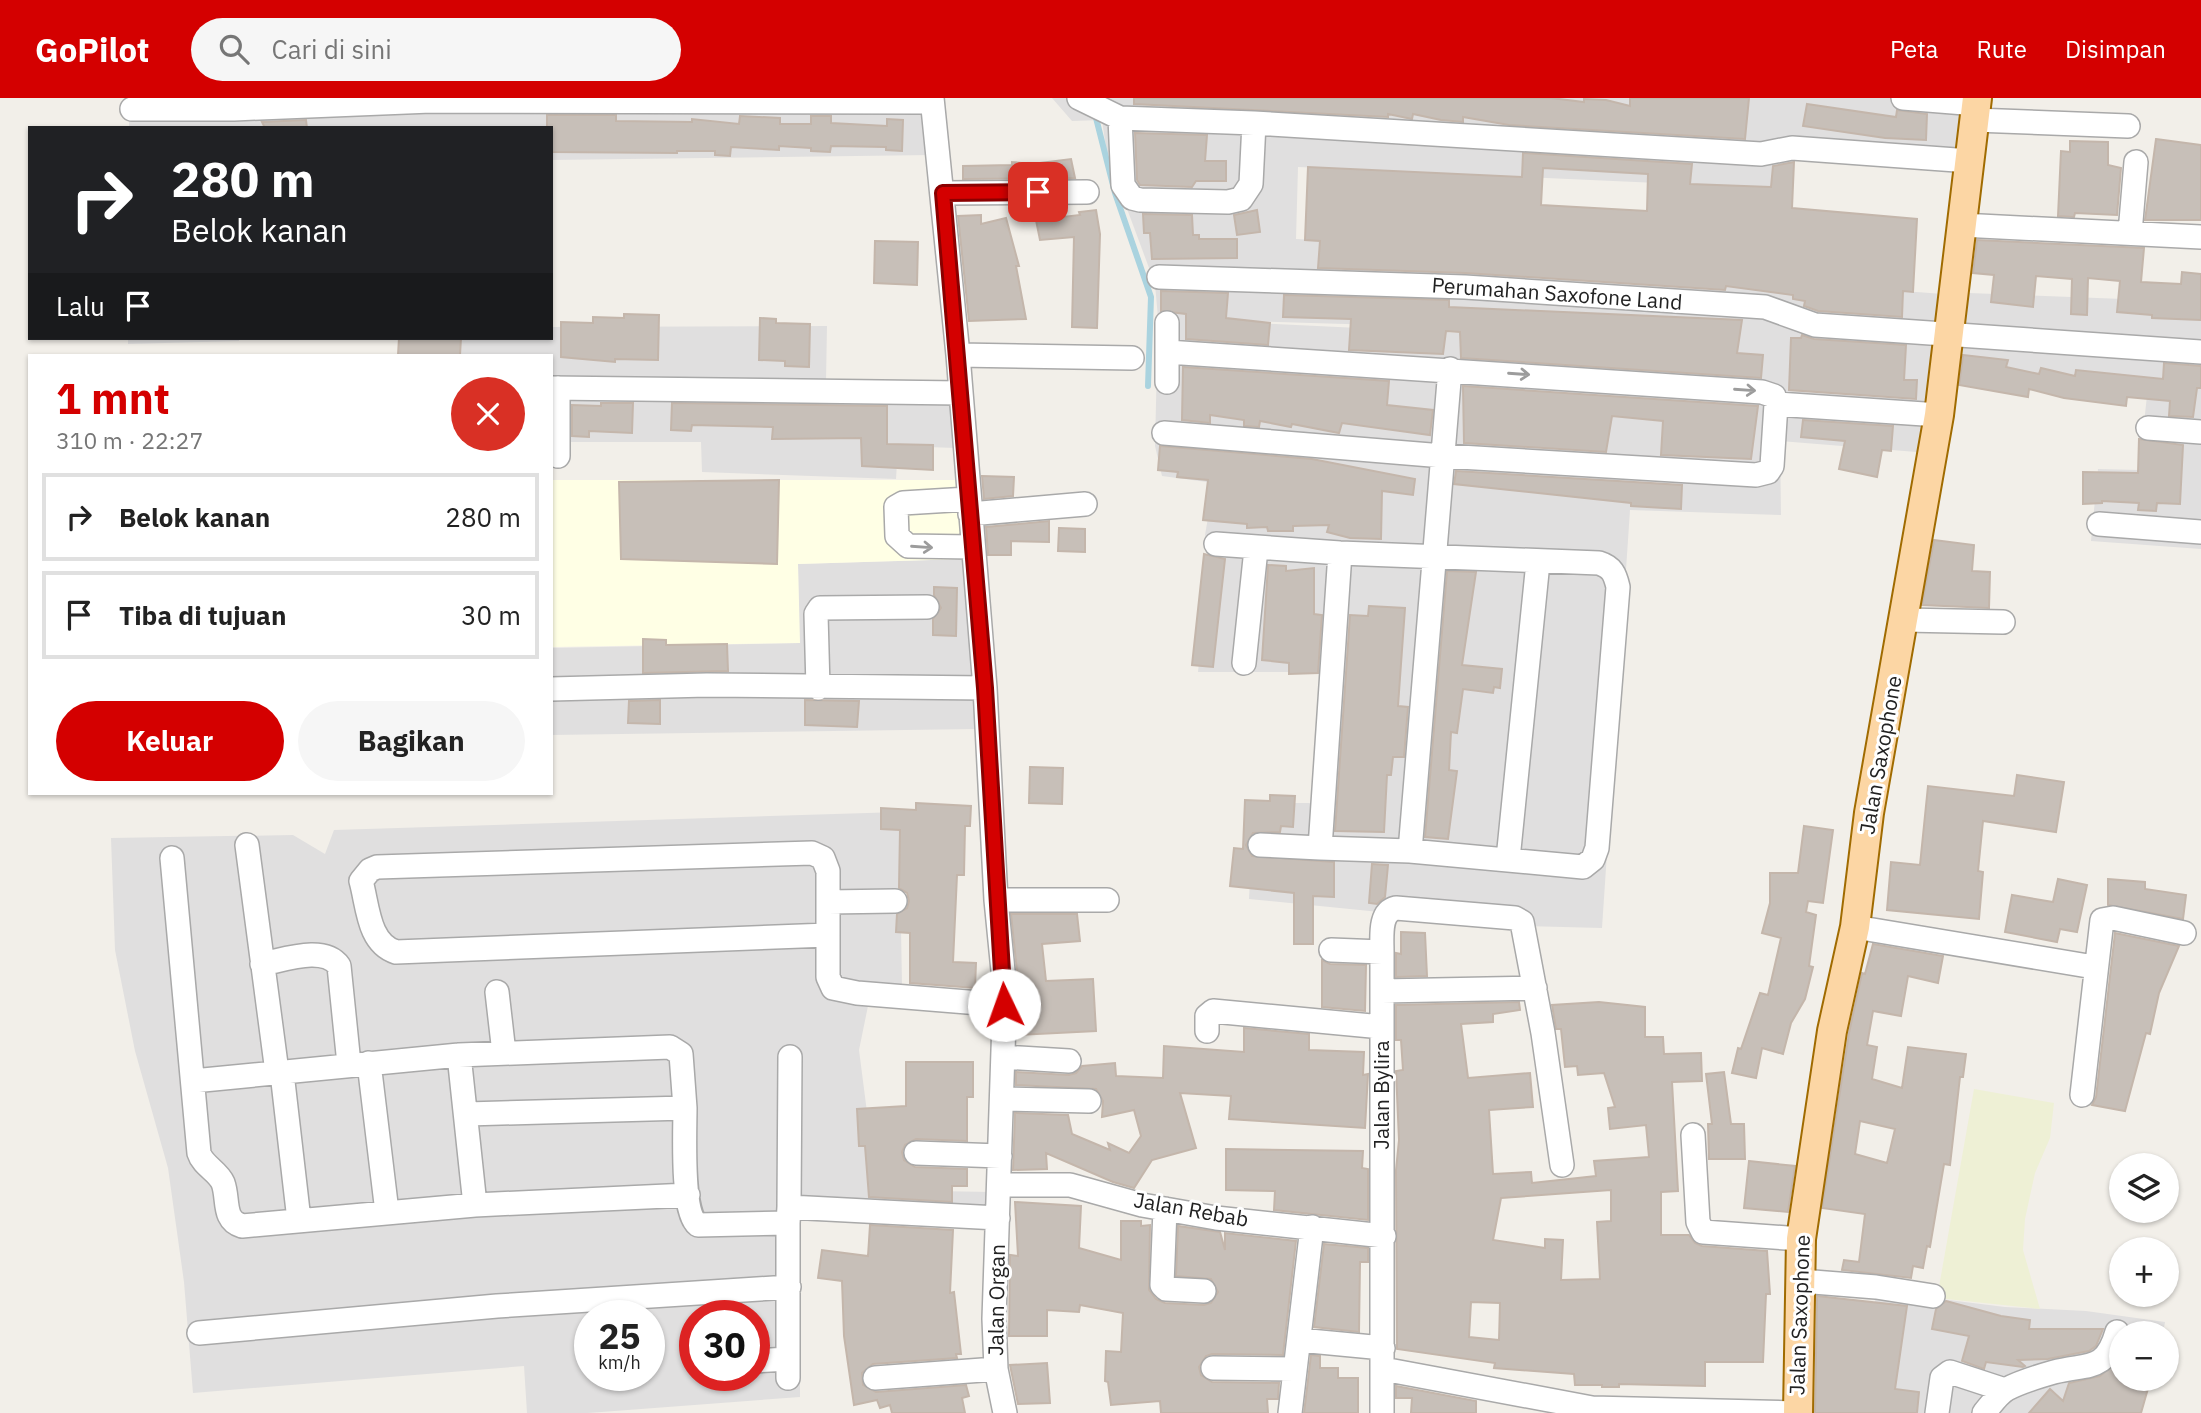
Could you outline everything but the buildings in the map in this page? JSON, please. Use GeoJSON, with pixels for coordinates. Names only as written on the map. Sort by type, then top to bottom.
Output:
{"type":"FeatureCollection","features":[{"type":"Feature","properties":{"kind":"main road","name":"Jalan Saxophone"},"geometry":{"type":"LineString","coordinates":[[1798,1413],[1801,1239],[1832,1031],[1855,927],[1869,814],[1939,415],[1951,333],[1976,107]]}},
{"type":"Feature","properties":{"kind":"street"},"geometry":{"type":"LineString","coordinates":[[1903,98],[2128,126]]}},
{"type":"Feature","properties":{"kind":"street"},"geometry":{"type":"LineString","coordinates":[[132,109],[175,118],[226,115],[261,108],[431,101],[932,100]]}},
{"type":"Feature","properties":{"kind":"street","name":"Jalan Organ"},"geometry":{"type":"LineString","coordinates":[[932,100],[958,355],[985,688],[1004,1005],[994,1319],[996,1369],[1005,1413]]}},
{"type":"Feature","properties":{"kind":"street"},"geometry":{"type":"LineString","coordinates":[[1254,123],[1251,184],[1241,199],[1228,202],[1140,200],[1132,198],[1124,185],[1098,108],[1254,123],[1761,154],[1792,148],[1970,161]]}},
{"type":"Feature","properties":{"kind":"street"},"geometry":{"type":"LineString","coordinates":[[2130,233],[2136,162]]}},
{"type":"Feature","properties":{"kind":"street"},"geometry":{"type":"LineString","coordinates":[[943,193],[1087,192]]}},
{"type":"Feature","properties":{"kind":"street"},"geometry":{"type":"LineString","coordinates":[[1961,225],[2201,237]]}},
{"type":"Feature","properties":{"kind":"street","name":"Perumahan Saxofone Land"},"geometry":{"type":"LineString","coordinates":[[1160,276],[1465,287],[1751,306],[1780,311],[1815,324],[2201,352]]}},
{"type":"Feature","properties":{"kind":"street"},"geometry":{"type":"LineString","coordinates":[[1167,323],[1167,382]]}},
{"type":"Feature","properties":{"kind":"street"},"geometry":{"type":"LineString","coordinates":[[1164,433],[1443,456],[1763,475],[1772,466],[1776,404],[1774,396],[1762,392],[1167,352]]}},
{"type":"Feature","properties":{"kind":"street"},"geometry":{"type":"LineString","coordinates":[[958,355],[1132,358]]}},
{"type":"Feature","properties":{"kind":"street"},"geometry":{"type":"LineString","coordinates":[[1409,851],[1437,555],[1450,369]]}},
{"type":"Feature","properties":{"kind":"street"},"geometry":{"type":"LineString","coordinates":[[558,456],[555,388],[961,393]]}},
{"type":"Feature","properties":{"kind":"street"},"geometry":{"type":"LineString","coordinates":[[1776,404],[1939,415]]}},
{"type":"Feature","properties":{"kind":"street"},"geometry":{"type":"LineString","coordinates":[[2148,428],[2201,432]]}},
{"type":"Feature","properties":{"kind":"street"},"geometry":{"type":"LineString","coordinates":[[972,547],[908,546],[897,536],[896,507],[903,503],[969,507],[1085,504]]}},
{"type":"Feature","properties":{"kind":"street"},"geometry":{"type":"LineString","coordinates":[[2099,524],[2201,532]]}},
{"type":"Feature","properties":{"kind":"street"},"geometry":{"type":"LineString","coordinates":[[1216,544],[1340,553],[1599,563],[1608,566],[1615,574],[1618,587],[1597,848],[1593,859],[1583,867],[1409,851],[1260,845]]}},
{"type":"Feature","properties":{"kind":"street"},"geometry":{"type":"LineString","coordinates":[[1244,663],[1256,548]]}},
{"type":"Feature","properties":{"kind":"street"},"geometry":{"type":"LineString","coordinates":[[1320,848],[1340,553]]}},
{"type":"Feature","properties":{"kind":"street"},"geometry":{"type":"LineString","coordinates":[[1508,859],[1538,562]]}},
{"type":"Feature","properties":{"kind":"street"},"geometry":{"type":"LineString","coordinates":[[818,688],[816,614],[820,608],[927,607]]}},
{"type":"Feature","properties":{"kind":"street"},"geometry":{"type":"LineString","coordinates":[[1905,620],[2003,622]]}},
{"type":"Feature","properties":{"kind":"street"},"geometry":{"type":"LineString","coordinates":[[553,689],[707,685],[985,688]]}},
{"type":"Feature","properties":{"kind":"street"},"geometry":{"type":"LineString","coordinates":[[247,845],[299,1220]]}},
{"type":"Feature","properties":{"kind":"street"},"geometry":{"type":"LineString","coordinates":[[828,935],[396,951],[388,949],[374,932],[361,881],[363,875],[377,867],[811,853],[823,858],[827,866],[828,902],[828,935],[828,977],[833,988],[840,991],[1004,1005]]}},
{"type":"Feature","properties":{"kind":"street"},"geometry":{"type":"LineString","coordinates":[[172,858],[199,1153],[203,1163],[221,1179],[230,1219],[242,1226],[475,1205],[688,1195]]}},
{"type":"Feature","properties":{"kind":"street"},"geometry":{"type":"LineString","coordinates":[[996,900],[1107,900]]}},
{"type":"Feature","properties":{"kind":"street"},"geometry":{"type":"LineString","coordinates":[[828,902],[895,901]]}},
{"type":"Feature","properties":{"kind":"street","name":"Jalan Bylira"},"geometry":{"type":"LineString","coordinates":[[1382,1413],[1384,916],[1392,908],[1519,920],[1524,925],[1535,988]]}},
{"type":"Feature","properties":{"kind":"street"},"geometry":{"type":"LineString","coordinates":[[2082,1095],[2094,967],[2102,920],[2113,918],[2184,933]]}},
{"type":"Feature","properties":{"kind":"street"},"geometry":{"type":"LineString","coordinates":[[1855,927],[2094,967]]}},
{"type":"Feature","properties":{"kind":"street"},"geometry":{"type":"LineString","coordinates":[[1331,950],[1382,952]]}},
{"type":"Feature","properties":{"kind":"street"},"geometry":{"type":"LineString","coordinates":[[262,964],[322,954],[339,966],[387,1212]]}},
{"type":"Feature","properties":{"kind":"street"},"geometry":{"type":"LineString","coordinates":[[1382,991],[1535,988],[1562,1165]]}},
{"type":"Feature","properties":{"kind":"street"},"geometry":{"type":"LineString","coordinates":[[497,992],[504,1053]]}},
{"type":"Feature","properties":{"kind":"street"},"geometry":{"type":"LineString","coordinates":[[1207,1031],[1208,1016],[1213,1011],[1382,1027]]}},
{"type":"Feature","properties":{"kind":"street"},"geometry":{"type":"LineString","coordinates":[[193,1081],[459,1055],[670,1047],[681,1054],[690,1217],[698,1225],[789,1215],[998,1218]]}},
{"type":"Feature","properties":{"kind":"street"},"geometry":{"type":"LineString","coordinates":[[459,1055],[475,1205]]}},
{"type":"Feature","properties":{"kind":"street"},"geometry":{"type":"LineString","coordinates":[[770,1364],[788,1368],[790,1056]]}},
{"type":"Feature","properties":{"kind":"street"},"geometry":{"type":"LineString","coordinates":[[1003,1057],[1069,1061]]}},
{"type":"Feature","properties":{"kind":"street"},"geometry":{"type":"LineString","coordinates":[[1002,1100],[1089,1101]]}},
{"type":"Feature","properties":{"kind":"street"},"geometry":{"type":"LineString","coordinates":[[467,1114],[685,1108]]}},
{"type":"Feature","properties":{"kind":"street"},"geometry":{"type":"LineString","coordinates":[[1693,1135],[1698,1222],[1703,1232],[1801,1239]]}},
{"type":"Feature","properties":{"kind":"street"},"geometry":{"type":"LineString","coordinates":[[916,1153],[1000,1156]]}},
{"type":"Feature","properties":{"kind":"street","name":"Jalan Rebab"},"geometry":{"type":"LineString","coordinates":[[1000,1185],[1070,1185],[1165,1209],[1216,1218],[1384,1236]]}},
{"type":"Feature","properties":{"kind":"street"},"geometry":{"type":"LineString","coordinates":[[1165,1209],[1162,1285],[1166,1289],[1204,1291]]}},
{"type":"Feature","properties":{"kind":"street"},"geometry":{"type":"LineString","coordinates":[[1290,1413],[1312,1227]]}},
{"type":"Feature","properties":{"kind":"street"},"geometry":{"type":"LineString","coordinates":[[1801,1282],[1876,1287],[1933,1296]]}},
{"type":"Feature","properties":{"kind":"street"},"geometry":{"type":"LineString","coordinates":[[200,1334],[497,1306],[789,1287]]}},
{"type":"Feature","properties":{"kind":"street"},"geometry":{"type":"LineString","coordinates":[[1298,1340],[1383,1358],[1592,1410],[1798,1413]]}},
{"type":"Feature","properties":{"kind":"street"},"geometry":{"type":"LineString","coordinates":[[1984,1413],[2005,1390],[2052,1372],[2089,1367],[2100,1362],[2109,1352]]}},
{"type":"Feature","properties":{"kind":"street"},"geometry":{"type":"LineString","coordinates":[[1213,1368],[1294,1369]]}},
{"type":"Feature","properties":{"kind":"street"},"geometry":{"type":"LineString","coordinates":[[875,1378],[996,1369]]}},
{"type":"Feature","properties":{"kind":"street"},"geometry":{"type":"LineString","coordinates":[[1937,1413],[1942,1378],[1950,1372],[2005,1390]]}},
{"type":"Feature","properties":{"kind":"shaded area"},"geometry":{"type":"Polygon","coordinates":[[[925,98],[931,155],[553,160],[553,126],[129,126],[129,116],[925,98]]]}},
{"type":"Feature","properties":{"kind":"shaded area"},"geometry":{"type":"Polygon","coordinates":[[[1052,98],[1968,98],[1964,152],[1793,157],[1792,189],[1298,167],[1296,239],[1538,251],[1785,282],[1943,294],[1929,453],[1780,441],[1781,515],[1630,510],[1602,928],[1519,926],[1249,899],[1254,803],[1314,803],[1322,672],[1198,672],[1210,549],[1205,535],[1212,495],[1222,484],[1162,476],[1155,446],[1158,318],[1155,284],[1107,155],[1102,120],[1072,121],[1052,98]],[[1214,320],[1672,343],[1378,325],[1214,320]]]}},
{"type":"Feature","properties":{"kind":"shaded area"},"geometry":{"type":"Polygon","coordinates":[[[1969,293],[2201,302],[2201,549],[2091,541],[2098,469],[2139,470],[2148,386],[1960,377],[1969,293]]]}},
{"type":"Feature","properties":{"kind":"shaded area"},"geometry":{"type":"Polygon","coordinates":[[[827,326],[826,381],[954,384],[956,448],[898,446],[896,479],[702,472],[701,442],[553,442],[553,354],[406,354],[406,340],[553,340],[553,327],[827,326]]]}},
{"type":"Feature","properties":{"kind":"shaded area"},"geometry":{"type":"Polygon","coordinates":[[[128,340],[239,340],[239,341],[128,344],[128,340]]]}},
{"type":"Feature","properties":{"kind":"shaded area"},"geometry":{"type":"Polygon","coordinates":[[[553,480],[959,480],[964,559],[798,564],[800,643],[553,647],[553,480]]]}},
{"type":"Feature","properties":{"kind":"shaded area"},"geometry":{"type":"Polygon","coordinates":[[[964,559],[977,729],[553,735],[553,648],[799,643],[798,564],[964,559]]]}},
{"type":"Feature","properties":{"kind":"shaded area"},"geometry":{"type":"Polygon","coordinates":[[[899,812],[902,986],[997,993],[869,1001],[859,1050],[877,1190],[992,1192],[991,1226],[800,1221],[800,1397],[588,1413],[527,1413],[524,1366],[193,1393],[184,1282],[168,1168],[135,1051],[115,950],[111,838],[293,835],[325,854],[334,830],[899,812]]]}},
{"type":"Feature","properties":{"kind":"shaded area"},"geometry":{"type":"Polygon","coordinates":[[[1974,1089],[2054,1103],[2050,1138],[2035,1173],[2025,1219],[2023,1250],[2040,1309],[1937,1298],[1974,1089]]]}},
{"type":"Feature","properties":{"kind":"shaded area"},"geometry":{"type":"Polygon","coordinates":[[[1876,1291],[2005,1307],[2086,1311],[2158,1321],[2109,1321],[2109,1391],[2147,1391],[2136,1413],[1862,1413],[1876,1291]]]}},
{"type":"Feature","properties":{"kind":"waterway"},"geometry":{"type":"LineString","coordinates":[[1094,110],[1115,193],[1151,297],[1148,386]]}},
{"type":"Feature","properties":{"kind":"route"},"geometry":{"type":"LineString","coordinates":[[1004,1005],[985,688],[943,193],[1038,192]]}}]}
